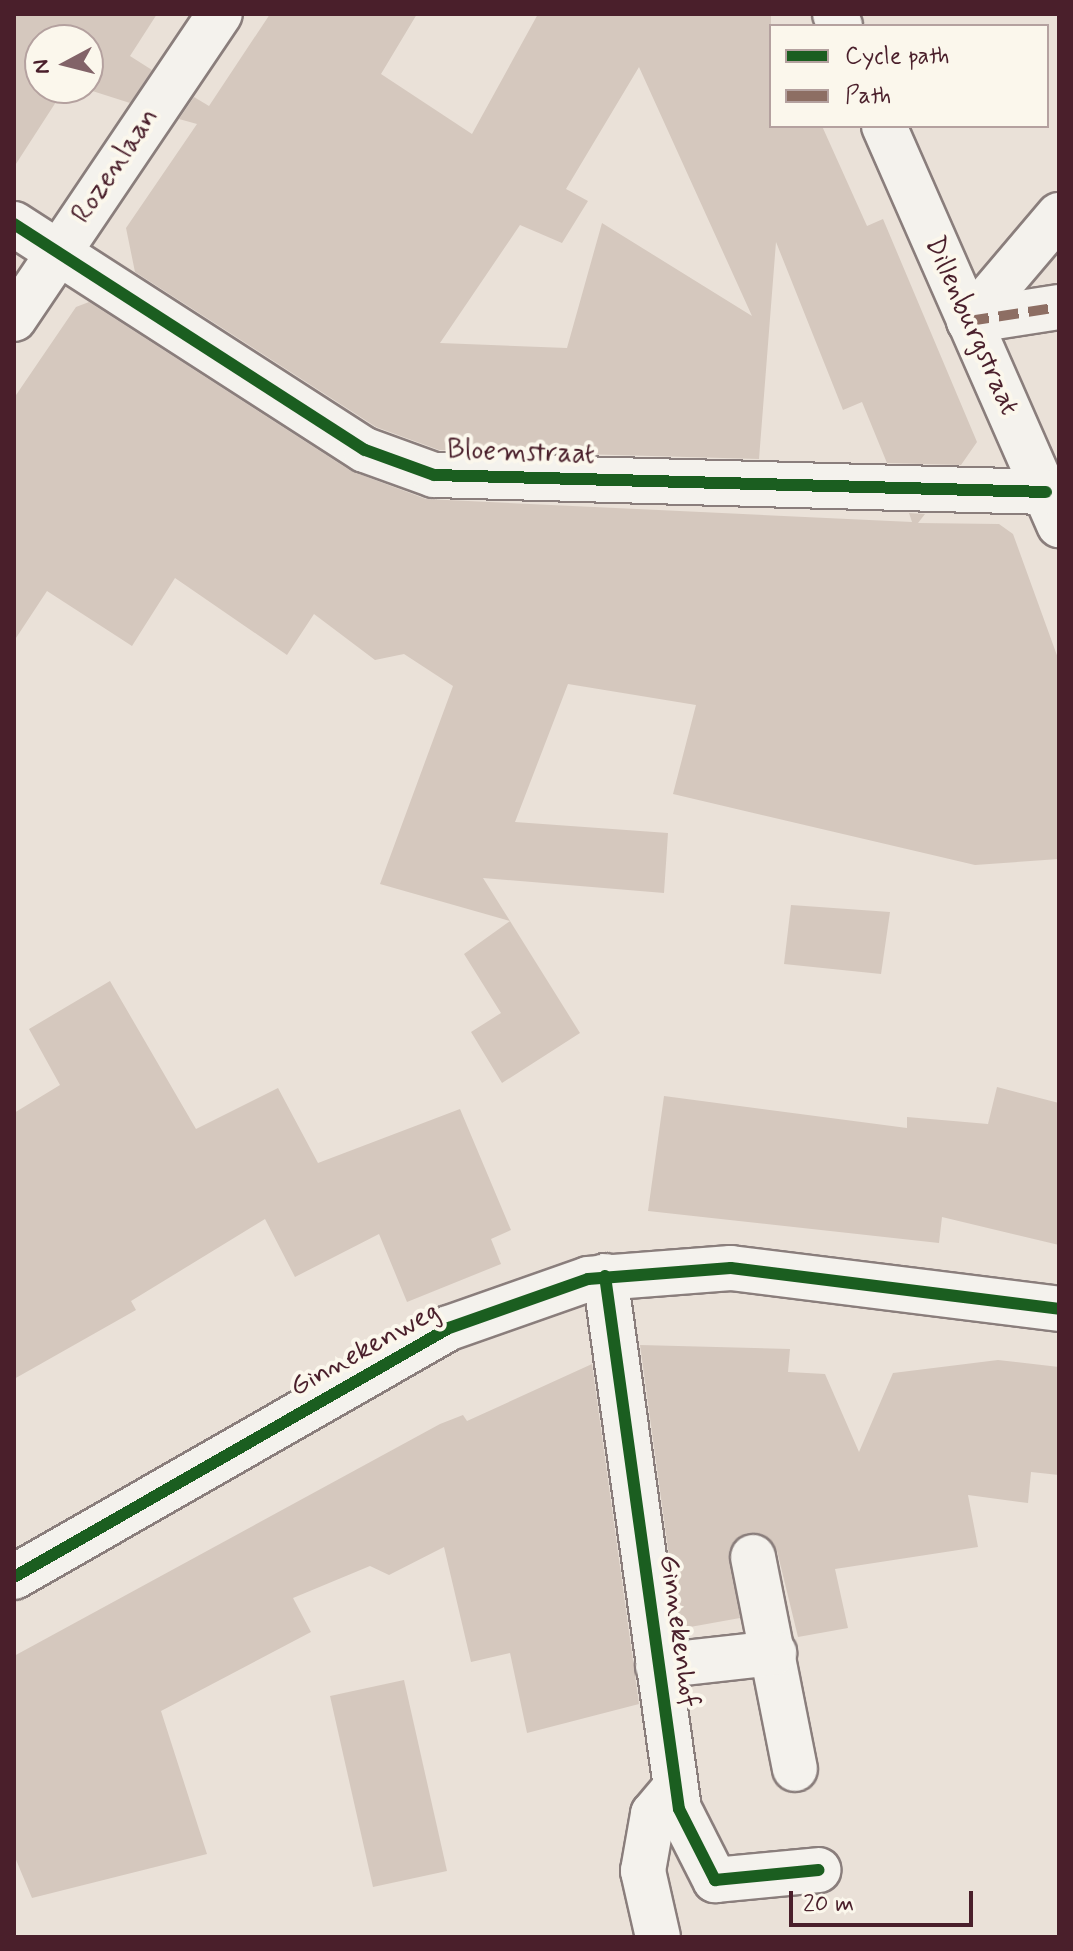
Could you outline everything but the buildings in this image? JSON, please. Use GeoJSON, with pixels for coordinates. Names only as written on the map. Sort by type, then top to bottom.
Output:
{"type":"FeatureCollection","features":[{"type":"Feature","properties":{"kind":"street","name":"Rozenlaan"},"geometry":{"type":"LineString","coordinates":[[14,319],[220,14]]}},
{"type":"Feature","properties":{"kind":"street","name":"Dillenburgstraat"},"geometry":{"type":"LineString","coordinates":[[885,128],[1052,509]]}},
{"type":"Feature","properties":{"kind":"street"},"geometry":{"type":"LineString","coordinates":[[969,321],[1059,215]]}},
{"type":"Feature","properties":{"kind":"street","name":"Bloemstraat"},"geometry":{"type":"LineString","coordinates":[[14,224],[59,250],[365,450],[434,475],[1052,509]]}},
{"type":"Feature","properties":{"kind":"street"},"geometry":{"type":"LineString","coordinates":[[969,321],[1059,307]]}},
{"type":"Feature","properties":{"kind":"street","name":"Ginnekenweg"},"geometry":{"type":"LineString","coordinates":[[14,1577],[449,1328],[605,1276],[731,1268],[1059,1309]]}},
{"type":"Feature","properties":{"kind":"street","name":"Ginnekenhof"},"geometry":{"type":"LineString","coordinates":[[605,1276],[675,1788],[715,1880],[819,1870]]}},
{"type":"Feature","properties":{"kind":"street"},"geometry":{"type":"LineString","coordinates":[[753,1557],[795,1769]]}},
{"type":"Feature","properties":{"kind":"street"},"geometry":{"type":"LineString","coordinates":[[658,1666],[774,1653]]}},
{"type":"Feature","properties":{"kind":"street"},"geometry":{"type":"LineString","coordinates":[[658,1937],[643,1871],[653,1814],[675,1788]]}},
{"type":"Feature","properties":{"kind":"marked path"},"geometry":{"type":"LineString","coordinates":[[969,321],[1059,307]]}},
{"type":"Feature","properties":{"kind":"cycle path"},"geometry":{"type":"LineString","coordinates":[[14,224],[365,450],[434,475],[1046,492]]}},
{"type":"Feature","properties":{"kind":"cycle path"},"geometry":{"type":"LineString","coordinates":[[14,1577],[449,1328],[588,1279],[731,1268],[1059,1309]]}},
{"type":"Feature","properties":{"kind":"cycle path"},"geometry":{"type":"LineString","coordinates":[[605,1276],[679,1809],[715,1880],[819,1870]]}}]}
